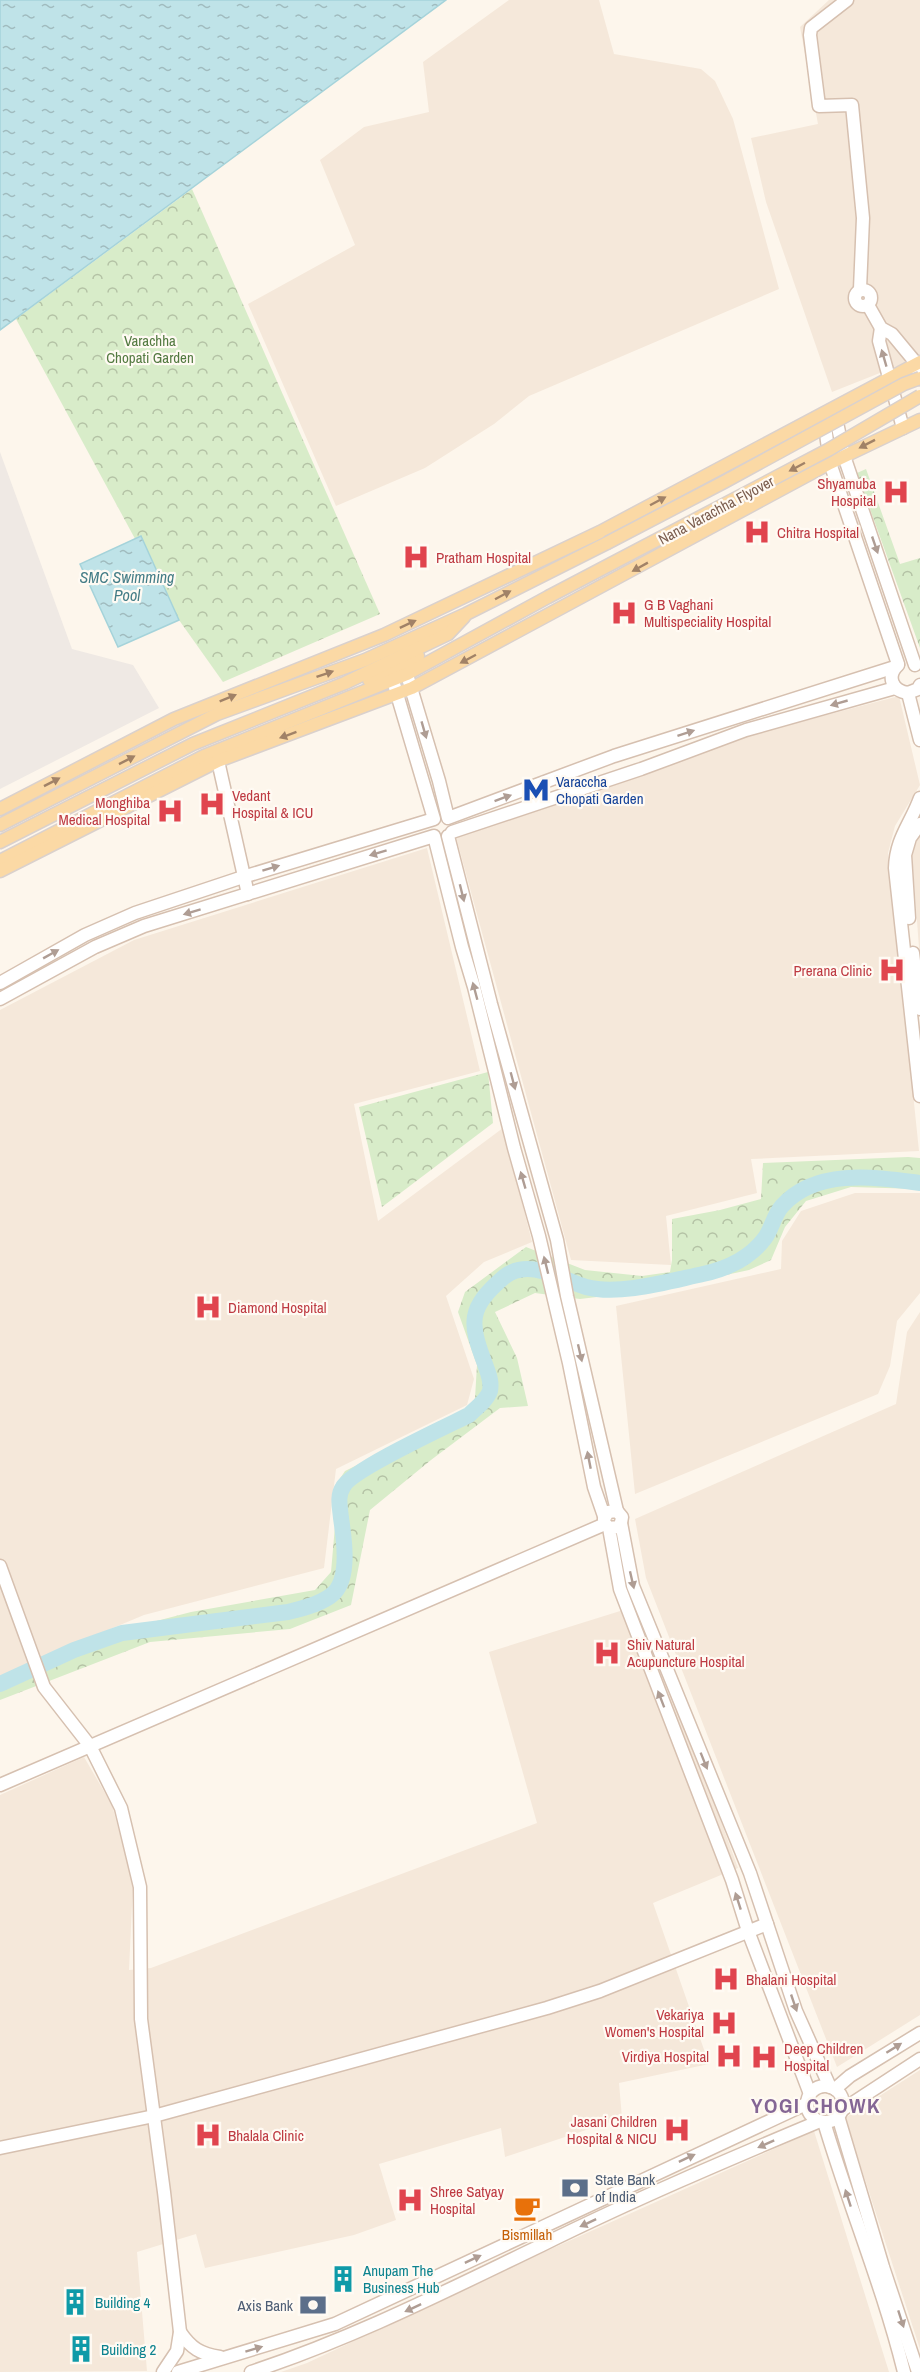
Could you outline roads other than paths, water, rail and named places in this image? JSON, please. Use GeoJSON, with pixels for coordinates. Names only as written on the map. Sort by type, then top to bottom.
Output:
{"type":"FeatureCollection","features":[{"type":"Feature","properties":{"kind":"main road"},"geometry":{"type":"LineString","coordinates":[[0,809],[174,720],[384,634],[600,532],[918,363]]}},
{"type":"Feature","properties":{"kind":"main road","name":"Nana Varachha Flyover"},"geometry":{"type":"LineString","coordinates":[[0,825],[217,714],[365,660],[466,614],[724,482],[904,384],[920,378]]}},
{"type":"Feature","properties":{"kind":"main road","name":"Nana Varachha Flyover"},"geometry":{"type":"LineString","coordinates":[[0,861],[204,756],[406,674],[819,455],[920,396]]}},
{"type":"Feature","properties":{"kind":"main road"},"geometry":{"type":"LineString","coordinates":[[0,871],[218,761],[412,688],[830,463],[920,420]]}},
{"type":"Feature","properties":{"kind":"main road"},"geometry":{"type":"LineString","coordinates":[[0,842],[193,744],[345,682],[448,634],[466,614]]}},
{"type":"Feature","properties":{"kind":"main road"},"geometry":{"type":"LineString","coordinates":[[509,619],[518,632]]}},
{"type":"Feature","properties":{"kind":"main road"},"geometry":{"type":"LineString","coordinates":[[0,852],[194,753],[383,675],[442,645],[462,645]]}},
{"type":"Feature","properties":{"kind":"street"},"geometry":{"type":"LineString","coordinates":[[847,0],[812,28],[810,35],[819,106],[852,105],[863,218],[860,289],[854,294],[854,300],[858,305],[868,305],[881,328],[892,334],[918,363],[920,378]]}},
{"type":"Feature","properties":{"kind":"street"},"geometry":{"type":"LineString","coordinates":[[881,328],[879,341],[903,428]]}},
{"type":"Feature","properties":{"kind":"street"},"geometry":{"type":"LineString","coordinates":[[829,412],[918,667]]}},
{"type":"Feature","properties":{"kind":"street"},"geometry":{"type":"LineString","coordinates":[[829,412],[830,463],[897,666],[891,678],[895,688]]}},
{"type":"Feature","properties":{"kind":"street"},"geometry":{"type":"LineString","coordinates":[[0,983],[85,936],[135,913],[441,816],[448,818],[614,756],[906,662],[918,667]]}},
{"type":"Feature","properties":{"kind":"street"},"geometry":{"type":"LineString","coordinates":[[406,674],[412,688],[448,818],[452,824],[450,834],[491,1004],[557,1240],[611,1520],[620,1589],[732,1880],[808,2099],[810,2115],[822,2122],[896,2340],[904,2372]]}},
{"type":"Feature","properties":{"kind":"street"},"geometry":{"type":"LineString","coordinates":[[393,680],[434,819],[430,829],[434,836],[514,1148],[539,1236],[594,1487],[611,1520],[633,1586],[750,1873],[796,2011],[832,2088],[842,2098],[840,2113],[883,2267],[918,2372]]}},
{"type":"Feature","properties":{"kind":"street"},"geometry":{"type":"LineString","coordinates":[[0,999],[95,947],[144,926],[434,836],[440,839],[641,770],[746,730],[895,688],[918,689],[920,740]]}},
{"type":"Feature","properties":{"kind":"street"},"geometry":{"type":"LineString","coordinates":[[218,761],[248,894]]}},
{"type":"Feature","properties":{"kind":"street"},"geometry":{"type":"LineString","coordinates":[[920,798],[899,840],[895,868],[920,1096]]}},
{"type":"Feature","properties":{"kind":"street"},"geometry":{"type":"LineString","coordinates":[[920,824],[910,838],[905,855],[908,907],[920,1009]]}},
{"type":"Feature","properties":{"kind":"street"},"geometry":{"type":"LineString","coordinates":[[0,1785],[611,1520]]}},
{"type":"Feature","properties":{"kind":"street"},"geometry":{"type":"LineString","coordinates":[[0,1566],[3,1585],[44,1687],[90,1746],[121,1808],[140,1887],[141,2019],[180,2332],[177,2351],[163,2372]]}},
{"type":"Feature","properties":{"kind":"street"},"geometry":{"type":"LineString","coordinates":[[0,2148],[154,2116],[558,2005],[600,1991],[767,1924]]}},
{"type":"Feature","properties":{"kind":"street"},"geometry":{"type":"LineString","coordinates":[[178,2372],[335,2324],[808,2099],[817,2088],[832,2088],[920,2033]]}},
{"type":"Feature","properties":{"kind":"street"},"geometry":{"type":"LineString","coordinates":[[251,2372],[346,2338],[418,2306],[636,2201],[822,2122],[840,2113],[920,2059]]}},
{"type":"Feature","properties":{"kind":"street"},"geometry":{"type":"LineString","coordinates":[[180,2332],[190,2346],[202,2354],[225,2358]]}},
{"type":"Feature","properties":{"kind":"water"},"geometry":{"type":"Polygon","coordinates":[[[0,0],[446,0],[0,330],[0,0]]]}},
{"type":"Feature","properties":{"kind":"water","name":"SMC Swimming Pool"},"geometry":{"type":"Polygon","coordinates":[[[141,536],[179,620],[118,647],[80,564],[141,536]]]}},
{"type":"Feature","properties":{"kind":"waterway"},"geometry":{"type":"LineString","coordinates":[[0,1684],[74,1650],[122,1633],[288,1612],[318,1603],[334,1593],[339,1586],[344,1568],[339,1502],[343,1487],[363,1470],[469,1415],[486,1398],[490,1391],[490,1380],[476,1337],[475,1316],[478,1307],[492,1288],[514,1271],[535,1270],[556,1275],[586,1287],[614,1290],[703,1274],[745,1257],[765,1238],[782,1206],[796,1194],[812,1186],[829,1180],[847,1178],[920,1183]]}},
{"type":"Feature","properties":{"kind":"place","name":"Shyamuba Hospital"},"geometry":{"type":"Point","coordinates":[896,492]}},
{"type":"Feature","properties":{"kind":"place","name":"Chitra Hospital"},"geometry":{"type":"Point","coordinates":[757,532]}},
{"type":"Feature","properties":{"kind":"place","name":"Pratham Hospital"},"geometry":{"type":"Point","coordinates":[416,557]}},
{"type":"Feature","properties":{"kind":"place","name":"G B Vaghani Multispeciality Hospital"},"geometry":{"type":"Point","coordinates":[624,613]}},
{"type":"Feature","properties":{"kind":"place","name":"Varaccha Chopati Garden"},"geometry":{"type":"Point","coordinates":[536,790]}},
{"type":"Feature","properties":{"kind":"place","name":"Vedant Hospital & ICU"},"geometry":{"type":"Point","coordinates":[212,804]}},
{"type":"Feature","properties":{"kind":"place","name":"Monghiba Medical Hospital"},"geometry":{"type":"Point","coordinates":[170,811]}},
{"type":"Feature","properties":{"kind":"place","name":"Prerana Clinic"},"geometry":{"type":"Point","coordinates":[892,970]}},
{"type":"Feature","properties":{"kind":"place","name":"Diamond Hospital"},"geometry":{"type":"Point","coordinates":[208,1307]}},
{"type":"Feature","properties":{"kind":"place","name":"Shiv Natural Acupuncture Hospital"},"geometry":{"type":"Point","coordinates":[607,1653]}},
{"type":"Feature","properties":{"kind":"place","name":"Bhalani Hospital"},"geometry":{"type":"Point","coordinates":[726,1979]}},
{"type":"Feature","properties":{"kind":"place","name":"Vekariya Women's Hospital"},"geometry":{"type":"Point","coordinates":[724,2023]}},
{"type":"Feature","properties":{"kind":"place","name":"Virdiya Hospital"},"geometry":{"type":"Point","coordinates":[729,2056]}},
{"type":"Feature","properties":{"kind":"place","name":"Deep Children Hospital"},"geometry":{"type":"Point","coordinates":[764,2057]}},
{"type":"Feature","properties":{"kind":"place","name":"Jasani Children Hospital & NICU"},"geometry":{"type":"Point","coordinates":[677,2130]}},
{"type":"Feature","properties":{"kind":"place","name":"Bhalala Clinic"},"geometry":{"type":"Point","coordinates":[208,2135]}},
{"type":"Feature","properties":{"kind":"place","name":"State Bank of India"},"geometry":{"type":"Point","coordinates":[575,2188]}},
{"type":"Feature","properties":{"kind":"place","name":"Shree Satyay Hospital"},"geometry":{"type":"Point","coordinates":[410,2200]}},
{"type":"Feature","properties":{"kind":"place","name":"Bismillah"},"geometry":{"type":"Point","coordinates":[527,2208]}},
{"type":"Feature","properties":{"kind":"place","name":"Anupam The Business Hub"},"geometry":{"type":"Point","coordinates":[343,2279]}},
{"type":"Feature","properties":{"kind":"place","name":"Building 4"},"geometry":{"type":"Point","coordinates":[75,2302]}},
{"type":"Feature","properties":{"kind":"place","name":"Axis Bank"},"geometry":{"type":"Point","coordinates":[313,2305]}},
{"type":"Feature","properties":{"kind":"place","name":"Building 2"},"geometry":{"type":"Point","coordinates":[81,2349]}},
{"type":"Feature","properties":{"kind":"district","name":"YOGI CHOWK"},"geometry":{"type":"Point","coordinates":[816,2105]}},
{"type":"Feature","properties":{"kind":"park label","name":"Varachha Chopati Garden"},"geometry":{"type":"Point","coordinates":[150,348]}}]}
